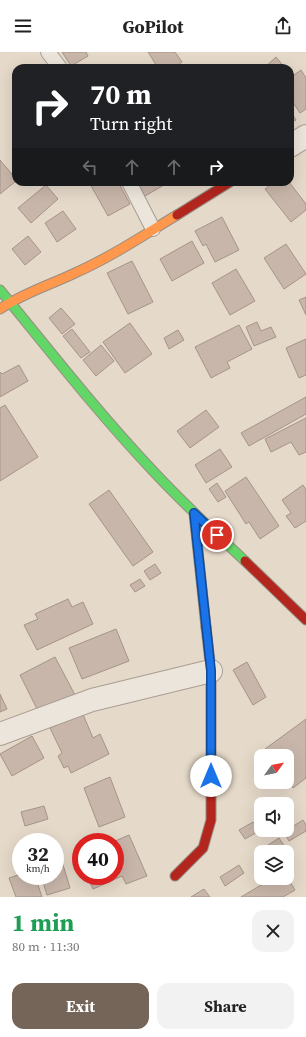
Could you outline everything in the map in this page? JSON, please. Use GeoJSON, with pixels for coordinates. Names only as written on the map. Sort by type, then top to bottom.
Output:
{"type":"FeatureCollection","features":[{"type":"Feature","properties":{"kind":"street"},"geometry":{"type":"LineString","coordinates":[[294,144],[306,136]]}},
{"type":"Feature","properties":{"kind":"street"},"geometry":{"type":"LineString","coordinates":[[0,309],[10,302],[76,272],[130,244],[224,186]]}},
{"type":"Feature","properties":{"kind":"street"},"geometry":{"type":"LineString","coordinates":[[0,290],[94,404],[153,471],[194,513],[306,620]]}},
{"type":"Feature","properties":{"kind":"street"},"geometry":{"type":"LineString","coordinates":[[174,876],[202,848],[211,820],[211,671],[194,513]]}},
{"type":"Feature","properties":{"kind":"street"},"geometry":{"type":"LineString","coordinates":[[0,734],[92,700],[211,671]]}},
{"type":"Feature","properties":{"kind":"lane"},"geometry":{"type":"LineString","coordinates":[[48,52],[57,64]]}},
{"type":"Feature","properties":{"kind":"lane"},"geometry":{"type":"LineString","coordinates":[[131,186],[154,229]]}},
{"type":"Feature","properties":{"kind":"building"},"geometry":{"type":"Polygon","coordinates":[[[62,52],[86,52],[88,56],[74,64],[70,64],[62,52]]]}},
{"type":"Feature","properties":{"kind":"building"},"geometry":{"type":"Polygon","coordinates":[[[148,52],[175,52],[182,62],[179,64],[156,64],[148,52]]]}},
{"type":"Feature","properties":{"kind":"building"},"geometry":{"type":"Polygon","coordinates":[[[276,57],[282,64],[268,64],[276,57]]]}},
{"type":"Feature","properties":{"kind":"building"},"geometry":{"type":"Polygon","coordinates":[[[301,70],[306,78],[306,109],[300,113],[294,104],[294,75],[301,70]]]}},
{"type":"Feature","properties":{"kind":"building"},"geometry":{"type":"Polygon","coordinates":[[[0,160],[12,174],[12,184],[0,194],[0,160]]]}},
{"type":"Feature","properties":{"kind":"building"},"geometry":{"type":"Polygon","coordinates":[[[45,186],[47,186],[58,199],[31,223],[18,208],[45,186]]]}},
{"type":"Feature","properties":{"kind":"building"},"geometry":{"type":"Polygon","coordinates":[[[91,186],[120,186],[130,204],[108,216],[91,186]]]}},
{"type":"Feature","properties":{"kind":"building"},"geometry":{"type":"Polygon","coordinates":[[[139,186],[162,186],[145,196],[139,186]]]}},
{"type":"Feature","properties":{"kind":"building"},"geometry":{"type":"Polygon","coordinates":[[[269,186],[292,186],[306,204],[306,210],[291,222],[265,189],[269,186]]]}},
{"type":"Feature","properties":{"kind":"building"},"geometry":{"type":"Polygon","coordinates":[[[63,211],[76,229],[57,242],[45,223],[63,211]]]}},
{"type":"Feature","properties":{"kind":"building"},"geometry":{"type":"Polygon","coordinates":[[[222,217],[239,250],[215,262],[206,244],[203,246],[195,231],[222,217]]]}},
{"type":"Feature","properties":{"kind":"building"},"geometry":{"type":"Polygon","coordinates":[[[28,236],[41,252],[25,265],[12,249],[28,236]]]}},
{"type":"Feature","properties":{"kind":"building"},"geometry":{"type":"Polygon","coordinates":[[[192,241],[204,263],[172,281],[160,259],[192,241]]]}},
{"type":"Feature","properties":{"kind":"building"},"geometry":{"type":"Polygon","coordinates":[[[286,244],[306,274],[284,289],[264,258],[286,244]]]}},
{"type":"Feature","properties":{"kind":"building"},"geometry":{"type":"Polygon","coordinates":[[[132,261],[153,302],[128,314],[107,273],[132,261]]]}},
{"type":"Feature","properties":{"kind":"building"},"geometry":{"type":"Polygon","coordinates":[[[236,269],[255,301],[230,315],[212,283],[236,269]]]}},
{"type":"Feature","properties":{"kind":"building"},"geometry":{"type":"Polygon","coordinates":[[[306,297],[306,315],[299,300],[306,297]]]}},
{"type":"Feature","properties":{"kind":"building"},"geometry":{"type":"Polygon","coordinates":[[[61,308],[75,324],[62,334],[49,318],[61,308]]]}},
{"type":"Feature","properties":{"kind":"building"},"geometry":{"type":"Polygon","coordinates":[[[257,322],[261,331],[271,327],[276,337],[254,346],[246,327],[257,322]]]}},
{"type":"Feature","properties":{"kind":"building"},"geometry":{"type":"Polygon","coordinates":[[[130,323],[152,354],[125,373],[103,342],[130,323]]]}},
{"type":"Feature","properties":{"kind":"building"},"geometry":{"type":"Polygon","coordinates":[[[239,325],[252,349],[227,362],[230,368],[211,378],[195,347],[239,325]]]}},
{"type":"Feature","properties":{"kind":"building"},"geometry":{"type":"Polygon","coordinates":[[[72,329],[90,352],[81,358],[63,336],[72,329]]]}},
{"type":"Feature","properties":{"kind":"building"},"geometry":{"type":"Polygon","coordinates":[[[178,330],[184,340],[169,349],[164,338],[178,330]]]}},
{"type":"Feature","properties":{"kind":"building"},"geometry":{"type":"Polygon","coordinates":[[[306,339],[306,375],[299,378],[286,348],[306,339]]]}},
{"type":"Feature","properties":{"kind":"building"},"geometry":{"type":"Polygon","coordinates":[[[101,345],[114,361],[96,376],[83,360],[101,345]]]}},
{"type":"Feature","properties":{"kind":"building"},"geometry":{"type":"Polygon","coordinates":[[[19,365],[28,381],[0,397],[0,372],[2,374],[19,365]]]}},
{"type":"Feature","properties":{"kind":"building"},"geometry":{"type":"Polygon","coordinates":[[[306,397],[306,414],[249,446],[241,433],[306,397]]]}},
{"type":"Feature","properties":{"kind":"building"},"geometry":{"type":"Polygon","coordinates":[[[5,405],[38,457],[0,481],[0,408],[5,405]]]}},
{"type":"Feature","properties":{"kind":"building"},"geometry":{"type":"Polygon","coordinates":[[[206,410],[219,427],[190,448],[177,431],[206,410]]]}},
{"type":"Feature","properties":{"kind":"building"},"geometry":{"type":"Polygon","coordinates":[[[306,418],[306,452],[299,455],[291,442],[271,452],[265,439],[306,418]]]}},
{"type":"Feature","properties":{"kind":"building"},"geometry":{"type":"Polygon","coordinates":[[[220,449],[232,467],[206,483],[195,465],[220,449]]]}},
{"type":"Feature","properties":{"kind":"building"},"geometry":{"type":"Polygon","coordinates":[[[246,477],[279,526],[260,539],[249,522],[246,524],[225,491],[246,477]]]}},
{"type":"Feature","properties":{"kind":"building"},"geometry":{"type":"Polygon","coordinates":[[[217,483],[226,497],[218,502],[209,489],[217,483]]]}},
{"type":"Feature","properties":{"kind":"building"},"geometry":{"type":"Polygon","coordinates":[[[303,485],[306,490],[306,521],[295,528],[286,516],[291,513],[282,500],[303,485]]]}},
{"type":"Feature","properties":{"kind":"building"},"geometry":{"type":"Polygon","coordinates":[[[109,490],[153,552],[133,566],[89,504],[109,490]]]}},
{"type":"Feature","properties":{"kind":"building"},"geometry":{"type":"Polygon","coordinates":[[[155,564],[161,573],[150,580],[144,571],[155,564]]]}},
{"type":"Feature","properties":{"kind":"building"},"geometry":{"type":"Polygon","coordinates":[[[140,579],[145,586],[135,592],[130,585],[140,579]]]}},
{"type":"Feature","properties":{"kind":"building"},"geometry":{"type":"Polygon","coordinates":[[[68,599],[72,607],[83,602],[93,624],[37,650],[24,625],[38,619],[35,614],[68,599]]]}},
{"type":"Feature","properties":{"kind":"building"},"geometry":{"type":"Polygon","coordinates":[[[116,629],[129,661],[82,679],[69,648],[116,629]]]}},
{"type":"Feature","properties":{"kind":"building"},"geometry":{"type":"Polygon","coordinates":[[[55,657],[75,695],[39,713],[20,675],[55,657]]]}},
{"type":"Feature","properties":{"kind":"building"},"geometry":{"type":"Polygon","coordinates":[[[247,662],[266,697],[253,705],[233,670],[247,662]]]}},
{"type":"Feature","properties":{"kind":"building"},"geometry":{"type":"Polygon","coordinates":[[[0,694],[7,709],[0,712],[0,694]]]}},
{"type":"Feature","properties":{"kind":"building"},"geometry":{"type":"Polygon","coordinates":[[[82,712],[93,738],[100,734],[109,754],[71,773],[68,766],[64,768],[58,756],[62,753],[50,728],[82,712]]]}},
{"type":"Feature","properties":{"kind":"building"},"geometry":{"type":"Polygon","coordinates":[[[306,719],[306,778],[294,787],[294,749],[265,749],[306,719]]]}},
{"type":"Feature","properties":{"kind":"building"},"geometry":{"type":"Polygon","coordinates":[[[32,736],[44,758],[12,776],[0,754],[32,736]]]}},
{"type":"Feature","properties":{"kind":"building"},"geometry":{"type":"Polygon","coordinates":[[[110,777],[125,817],[99,827],[84,788],[110,777]]]}},
{"type":"Feature","properties":{"kind":"building"},"geometry":{"type":"Polygon","coordinates":[[[44,806],[48,819],[25,826],[21,812],[44,806]]]}},
{"type":"Feature","properties":{"kind":"building"},"geometry":{"type":"Polygon","coordinates":[[[303,820],[306,825],[306,831],[289,841],[287,837],[294,837],[294,826],[303,820]]]}},
{"type":"Feature","properties":{"kind":"building"},"geometry":{"type":"Polygon","coordinates":[[[253,822],[254,824],[254,834],[245,839],[239,830],[253,822]]]}},
{"type":"Feature","properties":{"kind":"building"},"geometry":{"type":"Polygon","coordinates":[[[129,835],[147,876],[126,884],[124,880],[124,837],[129,835]]]}},
{"type":"Feature","properties":{"kind":"building"},"geometry":{"type":"Polygon","coordinates":[[[279,838],[284,845],[268,845],[279,838]]]}},
{"type":"Feature","properties":{"kind":"building"},"geometry":{"type":"Polygon","coordinates":[[[239,865],[244,873],[225,886],[220,877],[239,865]]]}},
{"type":"Feature","properties":{"kind":"building"},"geometry":{"type":"Polygon","coordinates":[[[64,868],[70,888],[47,895],[44,885],[64,885],[64,868]]]}},
{"type":"Feature","properties":{"kind":"building"},"geometry":{"type":"Polygon","coordinates":[[[12,877],[12,885],[38,885],[42,897],[16,897],[9,878],[12,877]]]}},
{"type":"Feature","properties":{"kind":"building"},"geometry":{"type":"Polygon","coordinates":[[[91,885],[102,885],[93,889],[91,885]]]}},
{"type":"Feature","properties":{"kind":"building"},"geometry":{"type":"Polygon","coordinates":[[[261,885],[292,885],[295,890],[283,897],[241,897],[261,885]]]}},
{"type":"Feature","properties":{"kind":"building"},"geometry":{"type":"Polygon","coordinates":[[[204,889],[210,897],[191,897],[204,889]]]}},
{"type":"Feature","properties":{"kind":"traffic: fast"},"geometry":{"type":"LineString","coordinates":[[0,290],[114,428],[165,484],[245,561]]}},
{"type":"Feature","properties":{"kind":"traffic: fast"},"geometry":{"type":"LineString","coordinates":[[194,513],[206,627]]}},
{"type":"Feature","properties":{"kind":"traffic: slow"},"geometry":{"type":"LineString","coordinates":[[0,309],[27,294],[88,267],[127,246],[177,215]]}},
{"type":"Feature","properties":{"kind":"traffic: jam"},"geometry":{"type":"LineString","coordinates":[[177,215],[224,186]]}},
{"type":"Feature","properties":{"kind":"traffic: jam"},"geometry":{"type":"LineString","coordinates":[[245,561],[306,620]]}},
{"type":"Feature","properties":{"kind":"traffic: jam"},"geometry":{"type":"LineString","coordinates":[[175,876],[203,848],[211,820],[211,671],[206,627]]}},
{"type":"Feature","properties":{"kind":"route"},"geometry":{"type":"LineString","coordinates":[[211,776],[211,671],[194,513],[217,535]]}}]}
